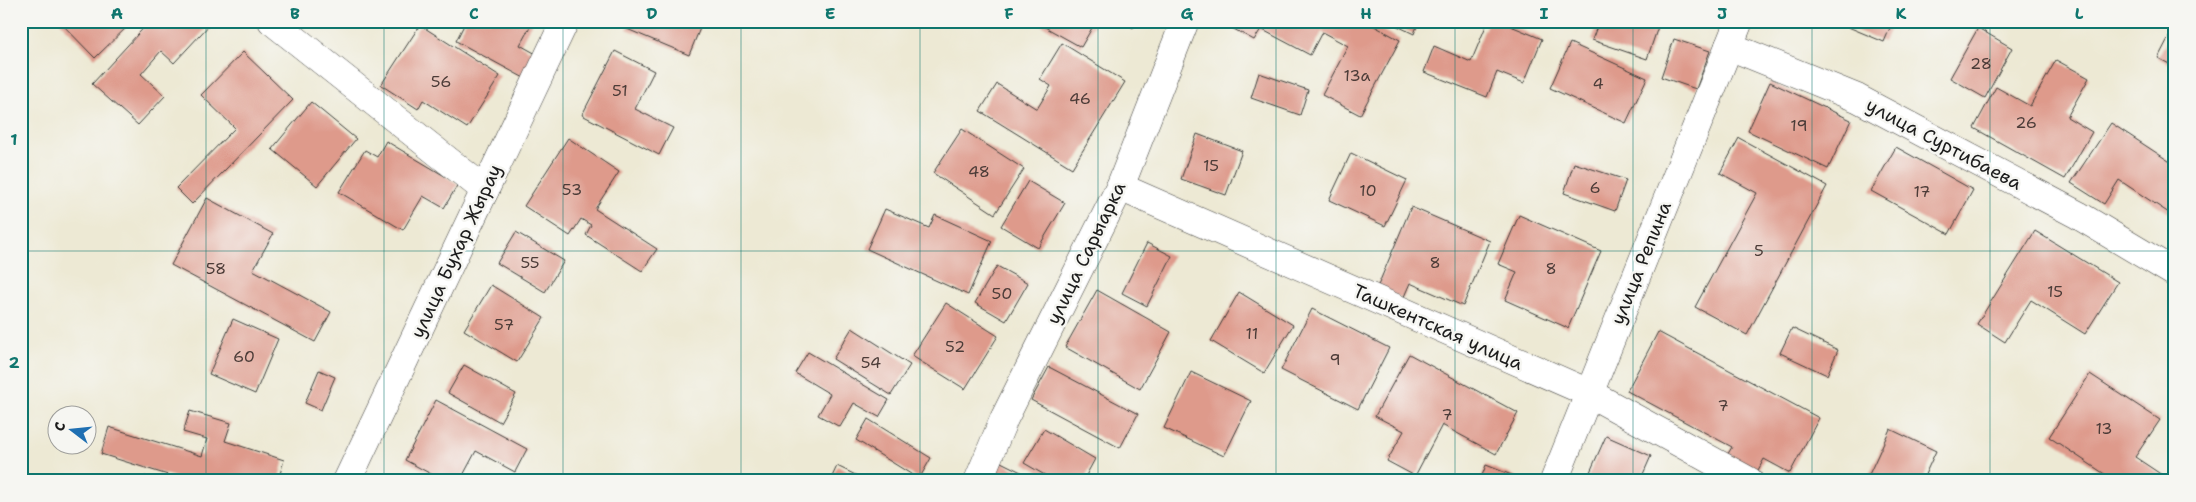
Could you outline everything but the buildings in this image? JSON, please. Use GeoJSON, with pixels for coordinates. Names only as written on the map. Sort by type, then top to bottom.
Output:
{"type":"FeatureCollection","features":[{"type":"Feature","properties":{"kind":"street"},"geometry":{"type":"LineString","coordinates":[[272,21],[485,190]]}},
{"type":"Feature","properties":{"kind":"street","name":"улица Бухар Жырау"},"geometry":{"type":"LineString","coordinates":[[347,481],[565,21]]}},
{"type":"Feature","properties":{"kind":"street","name":"улица Сарыарка"},"geometry":{"type":"LineString","coordinates":[[978,481],[1004,419],[1120,187],[1184,21]]}},
{"type":"Feature","properties":{"kind":"street"},"geometry":{"type":"LineString","coordinates":[[1729,46],[1739,21]]}},
{"type":"Feature","properties":{"kind":"street","name":"улица Суртибаева"},"geometry":{"type":"LineString","coordinates":[[1729,46],[1857,98],[2078,215],[2175,273]]}},
{"type":"Feature","properties":{"kind":"street","name":"улица Репина"},"geometry":{"type":"LineString","coordinates":[[1554,481],[1729,46]]}},
{"type":"Feature","properties":{"kind":"street","name":"Ташкентская улица"},"geometry":{"type":"LineString","coordinates":[[1120,187],[1589,393],[1749,481]]}}]}
